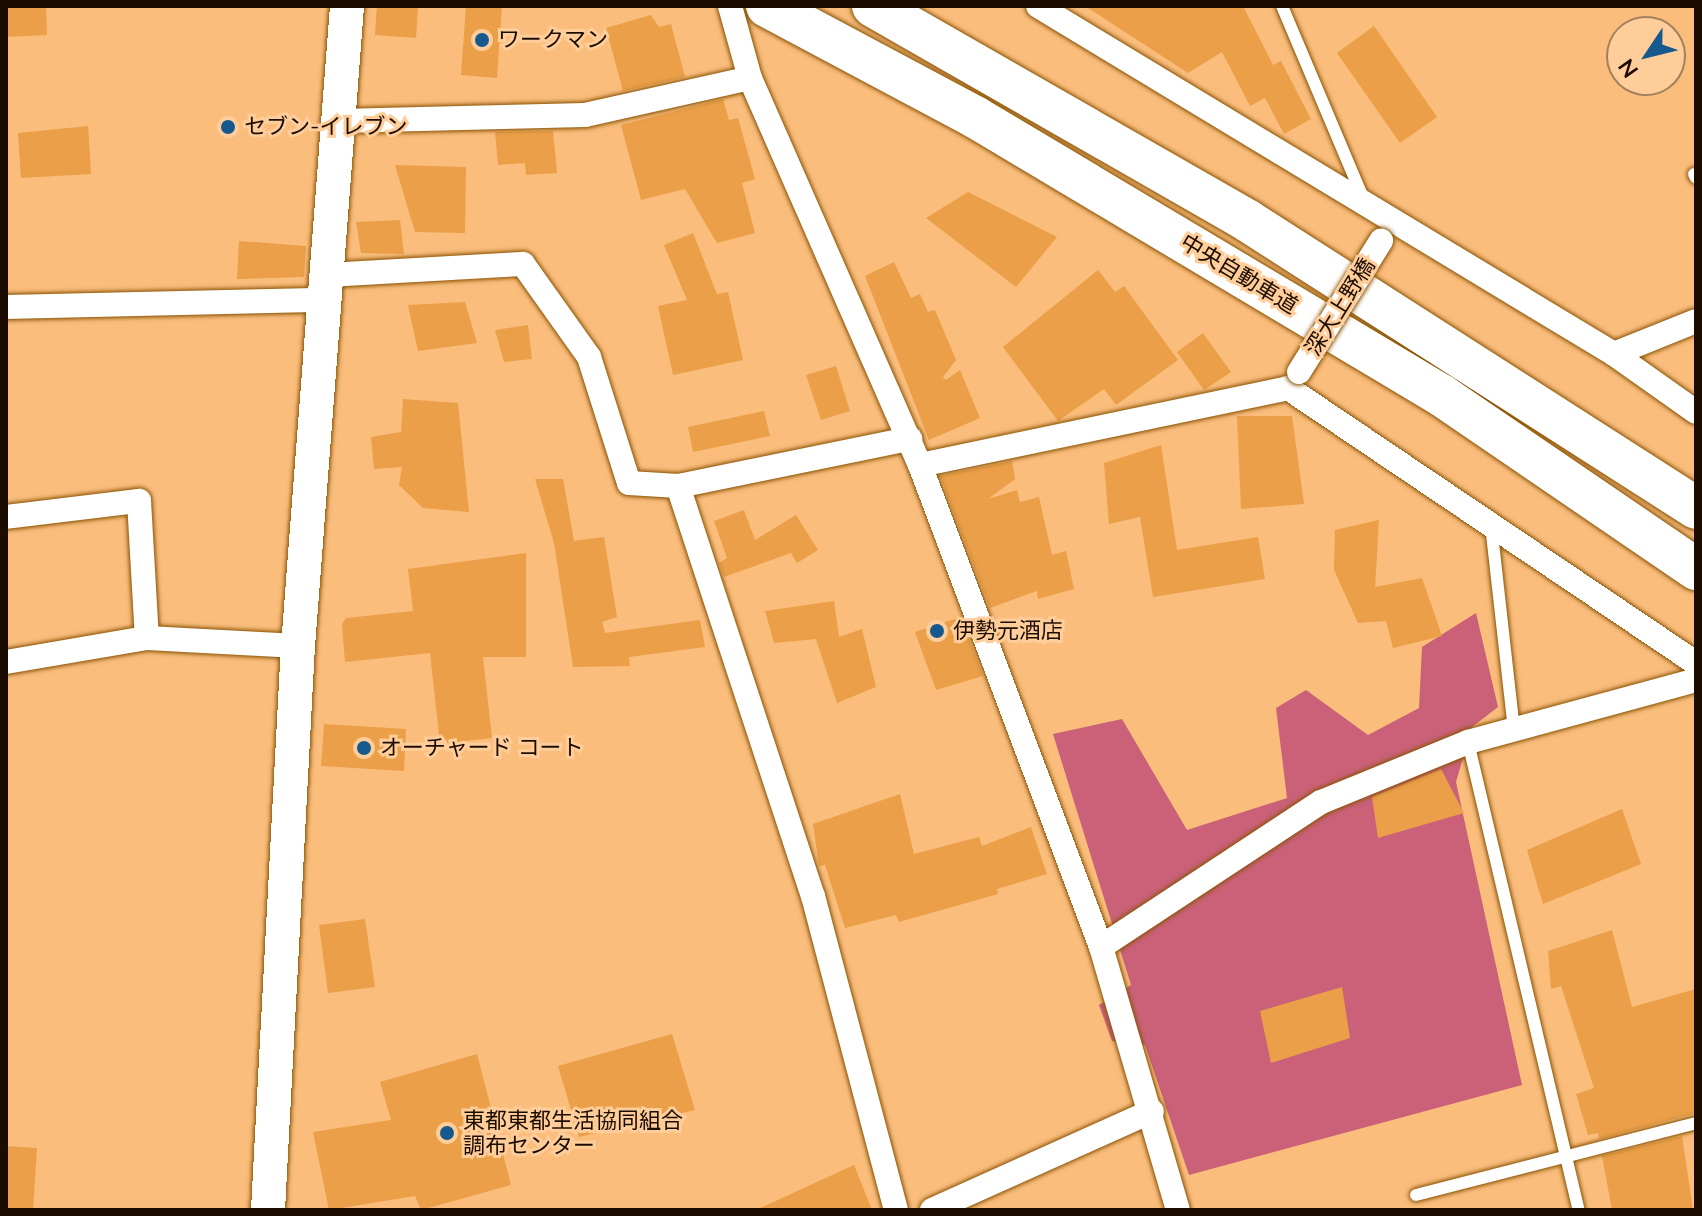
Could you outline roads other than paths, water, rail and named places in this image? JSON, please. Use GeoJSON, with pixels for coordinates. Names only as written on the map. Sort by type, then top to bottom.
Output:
{"type":"FeatureCollection","features":[{"type":"Feature","properties":{"kind":"highway","name":"中央自動車道"},"geometry":{"type":"LineString","coordinates":[[767,6],[975,117],[1441,395],[1696,569]]}},
{"type":"Feature","properties":{"kind":"highway"},"geometry":{"type":"LineString","coordinates":[[873,6],[1248,221],[1696,508]]}},
{"type":"Feature","properties":{"kind":"street"},"geometry":{"type":"LineString","coordinates":[[268,1210],[298,646],[347,6]]}},
{"type":"Feature","properties":{"kind":"street"},"geometry":{"type":"LineString","coordinates":[[730,6],[747,68],[910,439],[1101,947],[1152,1111],[1178,1210]]}},
{"type":"Feature","properties":{"kind":"street"},"geometry":{"type":"LineString","coordinates":[[1038,6],[1365,201],[1388,231],[1614,354],[1696,412]]}},
{"type":"Feature","properties":{"kind":"street"},"geometry":{"type":"LineString","coordinates":[[339,121],[585,115],[747,68]]}},
{"type":"Feature","properties":{"kind":"street","name":"深大上野橋"},"geometry":{"type":"LineString","coordinates":[[1293,380],[1388,231]]}},
{"type":"Feature","properties":{"kind":"street"},"geometry":{"type":"LineString","coordinates":[[6,307],[325,288],[523,264],[589,357],[629,483],[678,486],[910,439]]}},
{"type":"Feature","properties":{"kind":"street"},"geometry":{"type":"LineString","coordinates":[[1614,354],[1696,321]]}},
{"type":"Feature","properties":{"kind":"street"},"geometry":{"type":"LineString","coordinates":[[920,465],[1293,380],[1491,525],[1696,663]]}},
{"type":"Feature","properties":{"kind":"street"},"geometry":{"type":"LineString","coordinates":[[678,486],[813,896],[896,1210]]}},
{"type":"Feature","properties":{"kind":"street"},"geometry":{"type":"LineString","coordinates":[[6,517],[139,501],[147,638]]}},
{"type":"Feature","properties":{"kind":"street"},"geometry":{"type":"LineString","coordinates":[[6,662],[147,638],[298,646]]}},
{"type":"Feature","properties":{"kind":"street"},"geometry":{"type":"LineString","coordinates":[[1101,947],[1321,802],[1468,742],[1696,680]]}},
{"type":"Feature","properties":{"kind":"street"},"geometry":{"type":"LineString","coordinates":[[932,1210],[1152,1111]]}},
{"type":"Feature","properties":{"kind":"lane"},"geometry":{"type":"LineString","coordinates":[[1282,6],[1365,201]]}},
{"type":"Feature","properties":{"kind":"lane"},"geometry":{"type":"LineString","coordinates":[[1491,525],[1514,729]]}},
{"type":"Feature","properties":{"kind":"lane"},"geometry":{"type":"LineString","coordinates":[[1468,742],[1570,1158],[1579,1210]]}},
{"type":"Feature","properties":{"kind":"lane"},"geometry":{"type":"LineString","coordinates":[[1416,1195],[1570,1158],[1696,1123]]}},
{"type":"Feature","properties":{"kind":"place","name":"ワークマン"},"geometry":{"type":"Point","coordinates":[482,40]}},
{"type":"Feature","properties":{"kind":"place","name":"セブン-イレブン"},"geometry":{"type":"Point","coordinates":[228,127]}},
{"type":"Feature","properties":{"kind":"place","name":"伊勢元酒店"},"geometry":{"type":"Point","coordinates":[937,631]}},
{"type":"Feature","properties":{"kind":"place","name":"オーチャード コート"},"geometry":{"type":"Point","coordinates":[364,748]}},
{"type":"Feature","properties":{"kind":"place","name":"東都東都生活協同組合 調布センター"},"geometry":{"type":"Point","coordinates":[447,1133]}}]}
